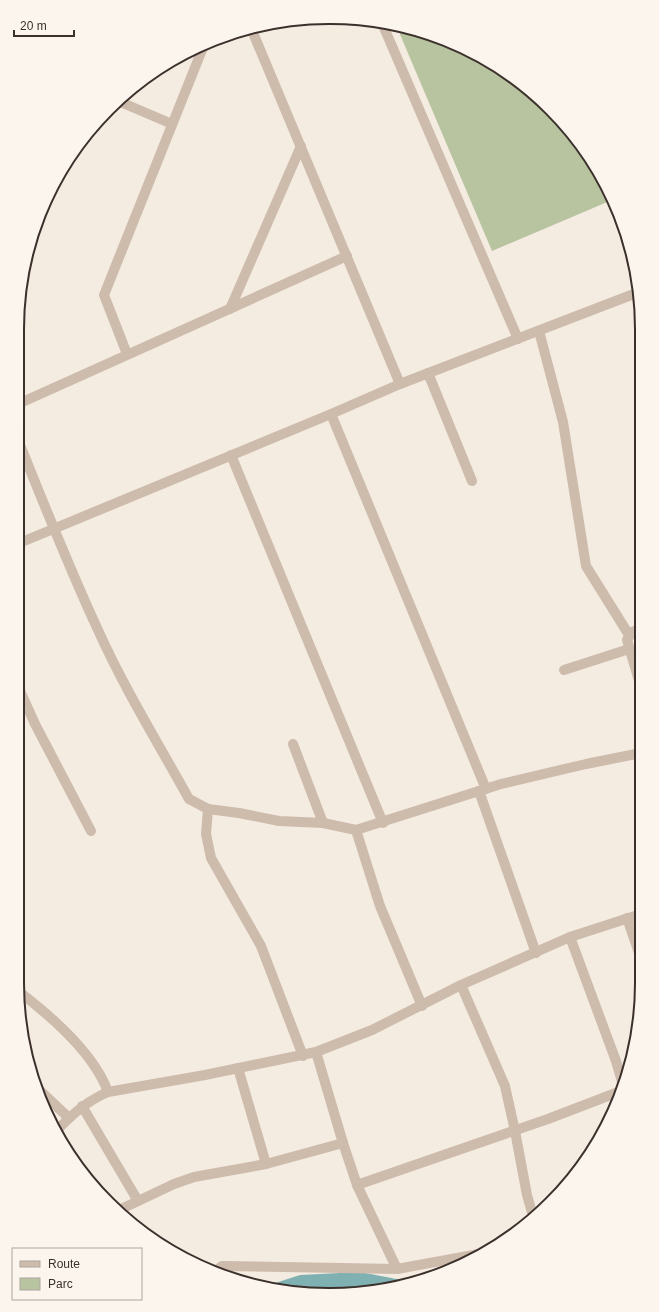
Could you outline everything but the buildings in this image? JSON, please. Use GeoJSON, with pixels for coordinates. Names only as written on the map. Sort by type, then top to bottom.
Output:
{"type":"FeatureCollection","features":[{"type":"Feature","properties":{"kind":"street"},"geometry":{"type":"LineString","coordinates":[[388,30],[518,339]]}},
{"type":"Feature","properties":{"kind":"street"},"geometry":{"type":"LineString","coordinates":[[253,33],[400,384]]}},
{"type":"Feature","properties":{"kind":"street"},"geometry":{"type":"LineString","coordinates":[[127,354],[104,295],[201,53]]}},
{"type":"Feature","properties":{"kind":"street"},"geometry":{"type":"LineString","coordinates":[[124,104],[172,124]]}},
{"type":"Feature","properties":{"kind":"street"},"geometry":{"type":"LineString","coordinates":[[230,309],[301,146]]}},
{"type":"Feature","properties":{"kind":"street"},"geometry":{"type":"LineString","coordinates":[[24,401],[347,256]]}},
{"type":"Feature","properties":{"kind":"street"},"geometry":{"type":"LineString","coordinates":[[24,541],[400,384],[633,295]]}},
{"type":"Feature","properties":{"kind":"street"},"geometry":{"type":"LineString","coordinates":[[539,331],[563,422],[586,566],[629,635]]}},
{"type":"Feature","properties":{"kind":"street"},"geometry":{"type":"LineString","coordinates":[[428,373],[472,481]]}},
{"type":"Feature","properties":{"kind":"street"},"geometry":{"type":"LineString","coordinates":[[331,414],[482,790],[536,953]]}},
{"type":"Feature","properties":{"kind":"street"},"geometry":{"type":"LineString","coordinates":[[24,455],[98,631],[134,701],[189,798],[208,809],[239,813],[279,821],[324,823],[356,830],[482,790],[586,764],[635,754]]}},
{"type":"Feature","properties":{"kind":"street"},"geometry":{"type":"LineString","coordinates":[[231,455],[383,822]]}},
{"type":"Feature","properties":{"kind":"street"},"geometry":{"type":"LineString","coordinates":[[635,631],[629,635],[627,640],[635,668]]}},
{"type":"Feature","properties":{"kind":"street"},"geometry":{"type":"LineString","coordinates":[[564,670],[629,649]]}},
{"type":"Feature","properties":{"kind":"street"},"geometry":{"type":"LineString","coordinates":[[24,700],[35,724],[91,831]]}},
{"type":"Feature","properties":{"kind":"street"},"geometry":{"type":"LineString","coordinates":[[293,744],[324,823]]}},
{"type":"Feature","properties":{"kind":"street"},"geometry":{"type":"LineString","coordinates":[[208,809],[206,834],[211,858],[261,946],[303,1056]]}},
{"type":"Feature","properties":{"kind":"street"},"geometry":{"type":"LineString","coordinates":[[356,830],[380,906],[422,1006]]}},
{"type":"Feature","properties":{"kind":"street"},"geometry":{"type":"LineString","coordinates":[[60,1126],[82,1106],[108,1092],[303,1056],[316,1052],[356,1037],[461,986],[570,937],[635,916]]}},
{"type":"Feature","properties":{"kind":"street"},"geometry":{"type":"LineString","coordinates":[[627,918],[635,941]]}},
{"type":"Feature","properties":{"kind":"street"},"geometry":{"type":"LineString","coordinates":[[570,937],[620,1077]]}},
{"type":"Feature","properties":{"kind":"street"},"geometry":{"type":"LineString","coordinates":[[461,986],[505,1086],[532,1211]]}},
{"type":"Feature","properties":{"kind":"street"},"geometry":{"type":"LineString","coordinates":[[25,996],[41,1008],[83,1051],[103,1078],[108,1092]]}},
{"type":"Feature","properties":{"kind":"street"},"geometry":{"type":"LineString","coordinates":[[316,1052],[357,1185],[397,1269]]}},
{"type":"Feature","properties":{"kind":"street"},"geometry":{"type":"LineString","coordinates":[[238,1068],[266,1164]]}},
{"type":"Feature","properties":{"kind":"street"},"geometry":{"type":"LineString","coordinates":[[357,1185],[515,1131],[614,1094]]}},
{"type":"Feature","properties":{"kind":"street"},"geometry":{"type":"LineString","coordinates":[[46,1096],[69,1118]]}},
{"type":"Feature","properties":{"kind":"street"},"geometry":{"type":"LineString","coordinates":[[82,1106],[138,1201]]}},
{"type":"Feature","properties":{"kind":"street"},"geometry":{"type":"LineString","coordinates":[[123,1208],[174,1184],[194,1177],[266,1164],[343,1143]]}},
{"type":"Feature","properties":{"kind":"street"},"geometry":{"type":"LineString","coordinates":[[220,1268],[222,1266],[397,1269],[463,1257]]}},
{"type":"Feature","properties":{"kind":"green space"},"geometry":{"type":"Polygon","coordinates":[[[399,32],[428,40],[465,56],[499,75],[531,100],[546,113],[584,160],[607,202],[492,251],[399,32]]]}},
{"type":"Feature","properties":{"kind":"water"},"geometry":{"type":"Polygon","coordinates":[[[360,1272],[400,1280],[369,1285],[330,1288],[276,1283],[300,1275],[360,1272]]]}}]}
